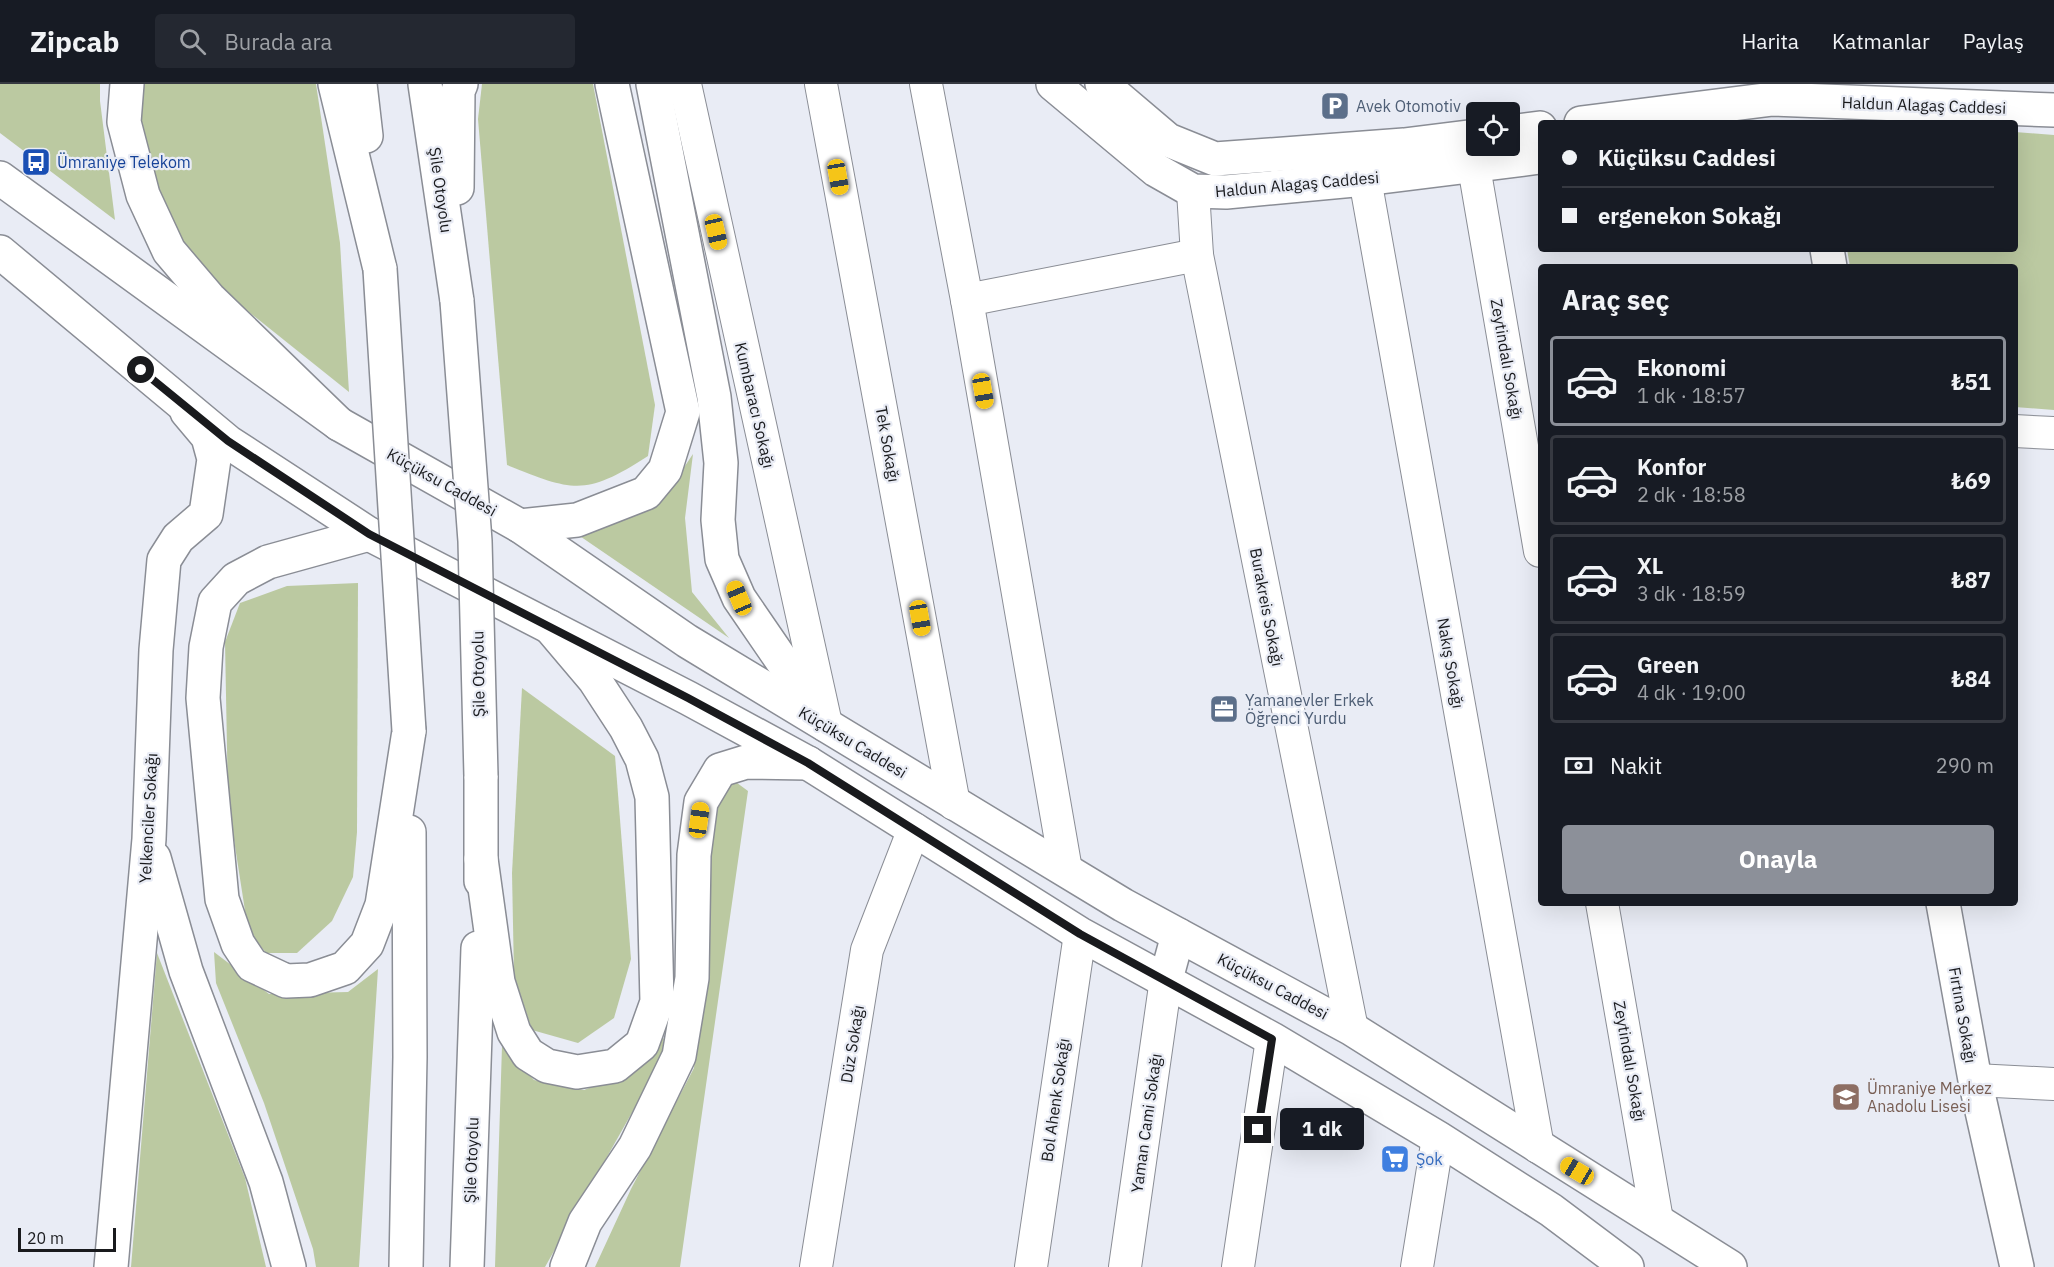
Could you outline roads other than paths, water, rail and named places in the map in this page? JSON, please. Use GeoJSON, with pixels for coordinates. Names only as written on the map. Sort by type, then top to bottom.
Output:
{"type":"FeatureCollection","features":[{"type":"Feature","properties":{"kind":"main road"},"geometry":{"type":"LineString","coordinates":[[127,84],[124,122],[143,195],[169,251],[209,298],[339,424]]}},
{"type":"Feature","properties":{"kind":"main road"},"geometry":{"type":"LineString","coordinates":[[335,84],[380,269]]}},
{"type":"Feature","properties":{"kind":"main road"},"geometry":{"type":"LineString","coordinates":[[360,84],[380,269],[409,732],[410,1057],[406,1267]]}},
{"type":"Feature","properties":{"kind":"main road","name":"Şile Otoyolu"},"geometry":{"type":"LineString","coordinates":[[425,84],[457,301],[475,541],[482,859],[468,1267]]}},
{"type":"Feature","properties":{"kind":"main road"},"geometry":{"type":"LineString","coordinates":[[457,301],[458,91],[460,84]]}},
{"type":"Feature","properties":{"kind":"main road"},"geometry":{"type":"LineString","coordinates":[[520,526],[577,520],[646,493],[665,470],[683,412],[612,84]]}},
{"type":"Feature","properties":{"kind":"main road"},"geometry":{"type":"LineString","coordinates":[[653,84],[714,397],[721,463],[718,520],[722,559],[739,598],[826,725]]}},
{"type":"Feature","properties":{"kind":"main road","name":"Haldun Alagaş Caddesi"},"geometry":{"type":"LineString","coordinates":[[1053,84],[1156,170],[1193,191],[1226,192],[1365,179],[1466,153]]}},
{"type":"Feature","properties":{"kind":"main road","name":"Haldun Alagaş Caddesi"},"geometry":{"type":"LineString","coordinates":[[1102,84],[1168,140],[1215,159],[1404,145],[1466,150]]}},
{"type":"Feature","properties":{"kind":"main road","name":"Haldun Alagaş Caddesi"},"geometry":{"type":"LineString","coordinates":[[1605,120],[1773,99],[1828,113]]}},
{"type":"Feature","properties":{"kind":"main road","name":"Haldun Alagaş Caddesi"},"geometry":{"type":"LineString","coordinates":[[1791,120],[1828,113],[2054,110]]}},
{"type":"Feature","properties":{"kind":"main road"},"geometry":{"type":"LineString","coordinates":[[1520,131],[1538,128]]}},
{"type":"Feature","properties":{"kind":"main road","name":"Haldun Alagaş Caddesi"},"geometry":{"type":"LineString","coordinates":[[1520,155],[1538,157]]}},
{"type":"Feature","properties":{"kind":"main road","name":"Küçüksu Caddesi"},"geometry":{"type":"LineString","coordinates":[[0,178],[339,424],[520,526],[687,641],[954,804],[1178,934],[1352,1029],[1730,1267]]}},
{"type":"Feature","properties":{"kind":"main road"},"geometry":{"type":"LineString","coordinates":[[0,252],[228,441],[369,534],[808,763],[1080,934],[1272,1039],[1438,1138],[1551,1210],[1619,1264]]}},
{"type":"Feature","properties":{"kind":"main road","name":"Yelkenciler Sokağı"},"geometry":{"type":"LineString","coordinates":[[111,1267],[149,839],[156,650],[164,560],[178,538],[206,514],[214,459],[208,437],[176,399]]}},
{"type":"Feature","properties":{"kind":"main road"},"geometry":{"type":"LineString","coordinates":[[369,534],[268,562],[236,579],[215,602],[206,647],[202,698],[222,899],[238,944],[252,965],[286,981],[310,980],[345,968],[367,944],[382,905],[409,732]]}},
{"type":"Feature","properties":{"kind":"main road"},"geometry":{"type":"LineString","coordinates":[[482,859],[498,982],[514,1032],[528,1054],[547,1066],[577,1072],[615,1066],[642,1044],[657,1002],[652,796],[642,759],[626,728],[594,679],[550,627]]}},
{"type":"Feature","properties":{"kind":"main road"},"geometry":{"type":"LineString","coordinates":[[567,1267],[585,1222],[635,1147],[679,1056],[692,978],[694,855],[701,802],[720,770],[746,762],[808,763]]}},
{"type":"Feature","properties":{"kind":"main road"},"geometry":{"type":"LineString","coordinates":[[149,839],[186,971],[266,1182],[290,1267]]}},
{"type":"Feature","properties":{"kind":"main road","name":"Fırtına Sokağı"},"geometry":{"type":"LineString","coordinates":[[1944,906],[1975,1080],[2017,1267]]}},
{"type":"Feature","properties":{"kind":"main road"},"geometry":{"type":"LineString","coordinates":[[1166,979],[1178,934]]}},
{"type":"Feature","properties":{"kind":"main road"},"geometry":{"type":"LineString","coordinates":[[391,1267],[410,1057]]}},
{"type":"Feature","properties":{"kind":"main road"},"geometry":{"type":"LineString","coordinates":[[1975,1080],[1974,1156],[1995,1267]]}},
{"type":"Feature","properties":{"kind":"street","name":"Kumbaracı Sokağı"},"geometry":{"type":"LineString","coordinates":[[685,84],[826,725]]}},
{"type":"Feature","properties":{"kind":"street","name":"Tek Sokağı"},"geometry":{"type":"LineString","coordinates":[[821,84],[954,804]]}},
{"type":"Feature","properties":{"kind":"street"},"geometry":{"type":"LineString","coordinates":[[926,84],[967,300],[1066,870]]}},
{"type":"Feature","properties":{"kind":"street","name":"Zeytindalı Sokağı"},"geometry":{"type":"LineString","coordinates":[[1476,156],[1538,539]]}},
{"type":"Feature","properties":{"kind":"street","name":"Nakış Sokağı"},"geometry":{"type":"LineString","coordinates":[[1365,179],[1538,1147]]}},
{"type":"Feature","properties":{"kind":"street","name":"Burakreis Sokağı"},"geometry":{"type":"LineString","coordinates":[[1193,191],[1197,255],[1352,1029]]}},
{"type":"Feature","properties":{"kind":"street"},"geometry":{"type":"LineString","coordinates":[[967,300],[1197,255]]}},
{"type":"Feature","properties":{"kind":"street"},"geometry":{"type":"LineString","coordinates":[[2018,431],[2054,433]]}},
{"type":"Feature","properties":{"kind":"street","name":"Düz Sokağı"},"geometry":{"type":"LineString","coordinates":[[816,1267],[867,950],[914,829]]}},
{"type":"Feature","properties":{"kind":"street","name":"Zeytindalı Sokağı"},"geometry":{"type":"LineString","coordinates":[[1603,906],[1657,1220]]}},
{"type":"Feature","properties":{"kind":"street","name":"Bol Ahenk Sokağı"},"geometry":{"type":"LineString","coordinates":[[1030,1267],[1080,934]]}},
{"type":"Feature","properties":{"kind":"street","name":"Yaman Cami Sokağı"},"geometry":{"type":"LineString","coordinates":[[1125,1267],[1166,979]]}},
{"type":"Feature","properties":{"kind":"street"},"geometry":{"type":"LineString","coordinates":[[1238,1267],[1272,1039]]}},
{"type":"Feature","properties":{"kind":"street"},"geometry":{"type":"LineString","coordinates":[[1975,1080],[2054,1084]]}},
{"type":"Feature","properties":{"kind":"street"},"geometry":{"type":"LineString","coordinates":[[1417,1267],[1438,1138]]}},
{"type":"Feature","properties":{"kind":"place","name":"Avek Otomotiv"},"geometry":{"type":"Point","coordinates":[1335,106]}},
{"type":"Feature","properties":{"kind":"place","name":"Ümraniye Telekom"},"geometry":{"type":"Point","coordinates":[36,162]}},
{"type":"Feature","properties":{"kind":"place","name":"Yamanevler Erkek Öğrenci Yurdu"},"geometry":{"type":"Point","coordinates":[1224,709]}},
{"type":"Feature","properties":{"kind":"place","name":"Ümraniye Merkez Anadolu Lisesi"},"geometry":{"type":"Point","coordinates":[1846,1097]}},
{"type":"Feature","properties":{"kind":"place","name":"Şok"},"geometry":{"type":"Point","coordinates":[1395,1159]}}]}
